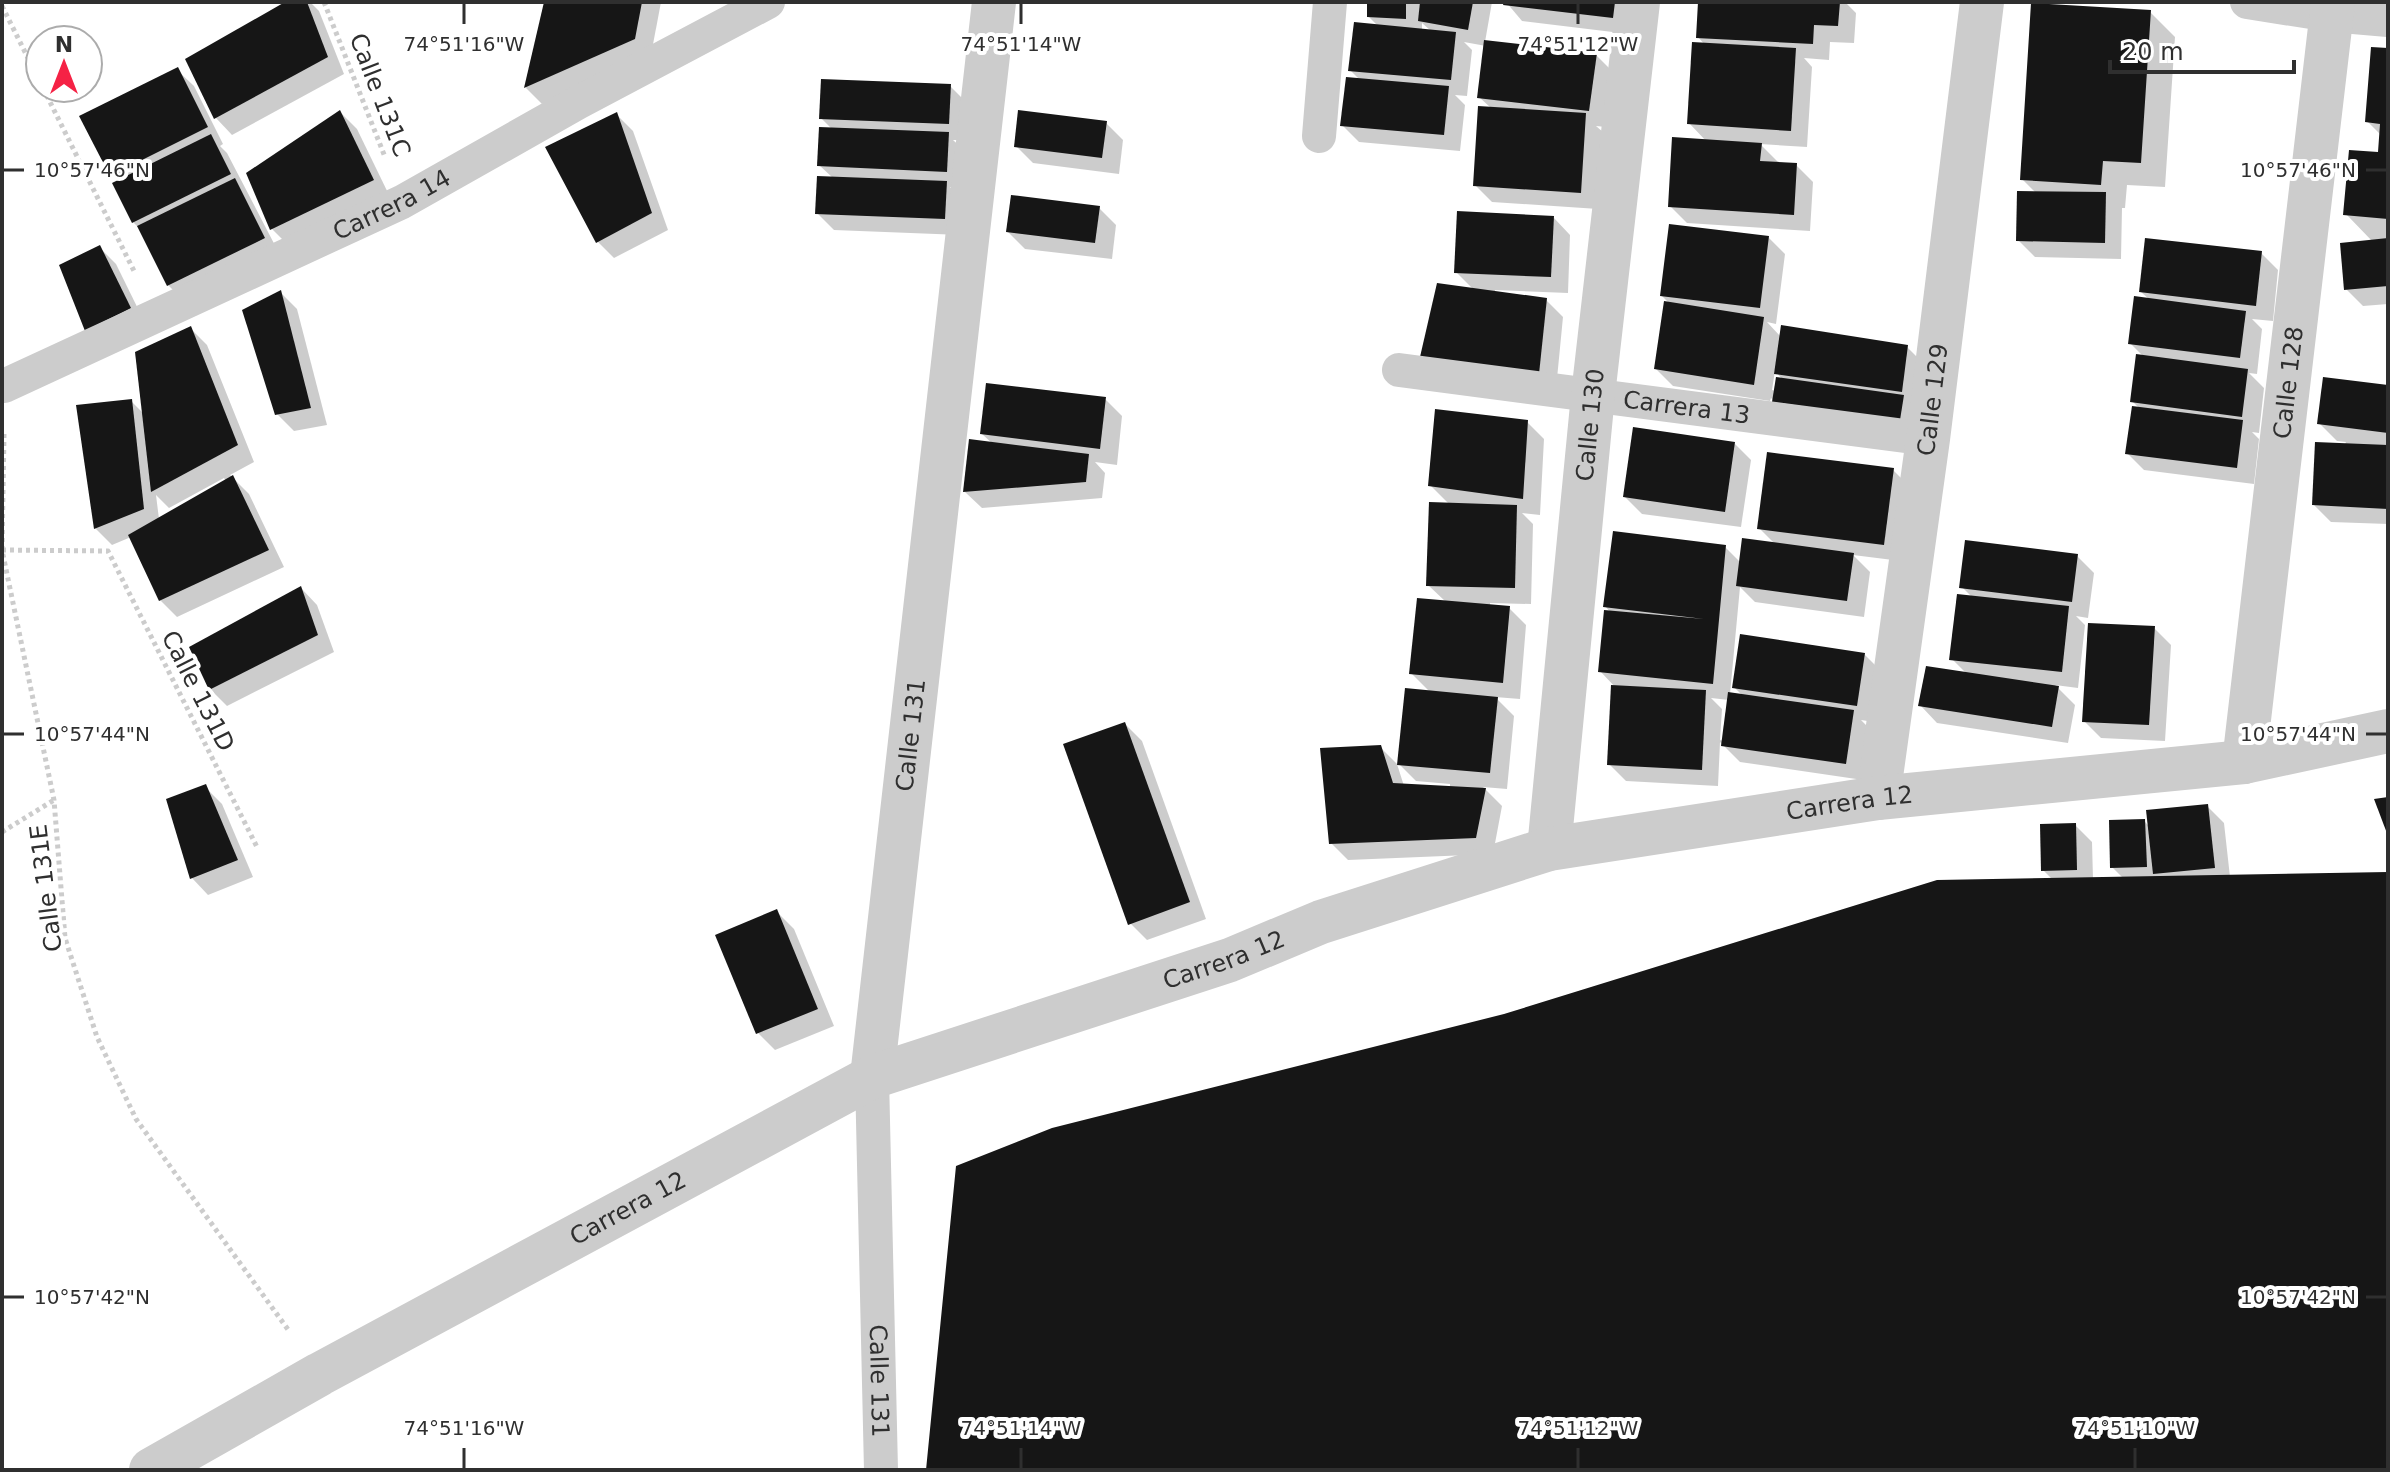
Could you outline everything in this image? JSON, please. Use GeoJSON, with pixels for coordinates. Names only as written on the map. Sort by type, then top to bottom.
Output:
{"type":"FeatureCollection","features":[{"type":"Feature","properties":{"kind":"street","name":"Calle 131"},"geometry":{"type":"LineString","coordinates":[[872,1077],[994,2]]}},
{"type":"Feature","properties":{"kind":"street","name":"Calle 130"},"geometry":{"type":"LineString","coordinates":[[1549,849],[1593,395],[1638,2]]}},
{"type":"Feature","properties":{"kind":"street","name":"Calle 129"},"geometry":{"type":"LineString","coordinates":[[1878,798],[1928,439],[1982,2]]}},
{"type":"Feature","properties":{"kind":"street","name":"Calle 128"},"geometry":{"type":"LineString","coordinates":[[2244,762],[2332,9]]}},
{"type":"Feature","properties":{"kind":"street","name":"Carrera 12"},"geometry":{"type":"LineString","coordinates":[[151,1470],[320,1374],[872,1077],[1230,960],[1321,922],[1549,849],[1878,798],[2244,762],[2388,731]]}},
{"type":"Feature","properties":{"kind":"lane","name":"Carrera 14"},"geometry":{"type":"LineString","coordinates":[[4,386],[402,202],[579,102],[768,2]]}},
{"type":"Feature","properties":{"kind":"lane"},"geometry":{"type":"LineString","coordinates":[[1319,136],[1330,2]]}},
{"type":"Feature","properties":{"kind":"lane"},"geometry":{"type":"LineString","coordinates":[[2247,2],[2332,9],[2388,20]]}},
{"type":"Feature","properties":{"kind":"lane","name":"Carrera 13"},"geometry":{"type":"LineString","coordinates":[[1399,370],[1928,439]]}},
{"type":"Feature","properties":{"kind":"lane","name":"Calle 131"},"geometry":{"type":"LineString","coordinates":[[872,1077],[881,1470]]}},
{"type":"Feature","properties":{"kind":"path","name":"Calle 131C"},"geometry":{"type":"LineString","coordinates":[[324,2],[402,202]]}},
{"type":"Feature","properties":{"kind":"path"},"geometry":{"type":"LineString","coordinates":[[2,6],[24,50]]}},
{"type":"Feature","properties":{"kind":"path"},"geometry":{"type":"LineString","coordinates":[[51,104],[157,316]]}},
{"type":"Feature","properties":{"kind":"path","name":"Calle 131E"},"geometry":{"type":"LineString","coordinates":[[4,386],[2,550],[54,800],[65,938],[97,1037],[136,1119],[320,1374]]}},
{"type":"Feature","properties":{"kind":"path","name":"Calle 131D"},"geometry":{"type":"LineString","coordinates":[[2,550],[108,551],[257,847]]}},
{"type":"Feature","properties":{"kind":"path"},"geometry":{"type":"LineString","coordinates":[[2,832],[54,800]]}},
{"type":"Feature","properties":{"kind":"building"},"geometry":{"type":"Polygon","coordinates":[[[285,2],[307,2],[328,57],[214,119],[185,59],[285,2]]]}},
{"type":"Feature","properties":{"kind":"building"},"geometry":{"type":"Polygon","coordinates":[[[544,2],[642,2],[635,39],[524,88],[544,2]]]}},
{"type":"Feature","properties":{"kind":"building"},"geometry":{"type":"Polygon","coordinates":[[[1367,2],[1406,2],[1406,19],[1367,17],[1367,2]]]}},
{"type":"Feature","properties":{"kind":"building"},"geometry":{"type":"Polygon","coordinates":[[[1420,2],[1473,2],[1468,30],[1418,21],[1420,2]]]}},
{"type":"Feature","properties":{"kind":"building"},"geometry":{"type":"Polygon","coordinates":[[[1504,2],[1615,2],[1613,18],[1503,5],[1504,2]]]}},
{"type":"Feature","properties":{"kind":"building"},"geometry":{"type":"Polygon","coordinates":[[[1698,2],[1840,2],[1838,26],[1814,25],[1813,44],[1696,38],[1698,2]]]}},
{"type":"Feature","properties":{"kind":"building"},"geometry":{"type":"Polygon","coordinates":[[[2031,3],[2151,10],[2141,163],[2103,161],[2101,185],[2020,180],[2031,3]]]}},
{"type":"Feature","properties":{"kind":"building"},"geometry":{"type":"Polygon","coordinates":[[[1354,22],[1456,32],[1451,80],[1348,71],[1354,22]]]}},
{"type":"Feature","properties":{"kind":"building"},"geometry":{"type":"Polygon","coordinates":[[[1484,40],[1597,53],[1589,111],[1477,98],[1484,40]]]}},
{"type":"Feature","properties":{"kind":"building"},"geometry":{"type":"Polygon","coordinates":[[[1692,42],[1796,48],[1791,131],[1687,124],[1692,42]]]}},
{"type":"Feature","properties":{"kind":"building"},"geometry":{"type":"Polygon","coordinates":[[[2371,47],[2388,48],[2388,219],[2343,215],[2349,150],[2378,152],[2380,124],[2365,122],[2371,47]]]}},
{"type":"Feature","properties":{"kind":"building"},"geometry":{"type":"Polygon","coordinates":[[[178,67],[208,127],[110,176],[79,116],[178,67]]]}},
{"type":"Feature","properties":{"kind":"building"},"geometry":{"type":"Polygon","coordinates":[[[1346,77],[1449,86],[1444,135],[1340,126],[1346,77]]]}},
{"type":"Feature","properties":{"kind":"building"},"geometry":{"type":"Polygon","coordinates":[[[821,79],[951,84],[949,124],[819,119],[821,79]]]}},
{"type":"Feature","properties":{"kind":"building"},"geometry":{"type":"Polygon","coordinates":[[[1478,106],[1586,113],[1581,193],[1473,186],[1478,106]]]}},
{"type":"Feature","properties":{"kind":"building"},"geometry":{"type":"Polygon","coordinates":[[[340,110],[374,180],[270,230],[246,173],[340,110]]]}},
{"type":"Feature","properties":{"kind":"building"},"geometry":{"type":"Polygon","coordinates":[[[1018,110],[1107,121],[1102,158],[1014,147],[1018,110]]]}},
{"type":"Feature","properties":{"kind":"building"},"geometry":{"type":"Polygon","coordinates":[[[617,112],[652,213],[596,243],[545,147],[617,112]]]}},
{"type":"Feature","properties":{"kind":"building"},"geometry":{"type":"Polygon","coordinates":[[[819,127],[949,132],[947,172],[817,166],[819,127]]]}},
{"type":"Feature","properties":{"kind":"building"},"geometry":{"type":"Polygon","coordinates":[[[211,134],[231,174],[132,223],[112,183],[211,134]]]}},
{"type":"Feature","properties":{"kind":"building"},"geometry":{"type":"Polygon","coordinates":[[[1672,137],[1762,143],[1760,161],[1797,163],[1794,215],[1668,207],[1672,137]]]}},
{"type":"Feature","properties":{"kind":"building"},"geometry":{"type":"Polygon","coordinates":[[[817,176],[947,181],[945,219],[815,214],[817,176]]]}},
{"type":"Feature","properties":{"kind":"building"},"geometry":{"type":"Polygon","coordinates":[[[235,178],[265,238],[167,286],[137,226],[235,178]]]}},
{"type":"Feature","properties":{"kind":"building"},"geometry":{"type":"Polygon","coordinates":[[[2017,191],[2106,192],[2105,243],[2016,241],[2017,191]]]}},
{"type":"Feature","properties":{"kind":"building"},"geometry":{"type":"Polygon","coordinates":[[[1011,195],[1100,206],[1095,243],[1006,232],[1011,195]]]}},
{"type":"Feature","properties":{"kind":"building"},"geometry":{"type":"Polygon","coordinates":[[[1457,211],[1554,216],[1551,277],[1454,273],[1457,211]]]}},
{"type":"Feature","properties":{"kind":"building"},"geometry":{"type":"Polygon","coordinates":[[[1669,224],[1769,236],[1760,308],[1660,296],[1669,224]]]}},
{"type":"Feature","properties":{"kind":"building"},"geometry":{"type":"Polygon","coordinates":[[[2145,238],[2262,251],[2256,306],[2139,292],[2145,238]]]}},
{"type":"Feature","properties":{"kind":"building"},"geometry":{"type":"Polygon","coordinates":[[[2388,238],[2388,286],[2344,290],[2340,243],[2388,238]]]}},
{"type":"Feature","properties":{"kind":"building"},"geometry":{"type":"Polygon","coordinates":[[[100,245],[131,308],[85,331],[59,265],[100,245]]]}},
{"type":"Feature","properties":{"kind":"building"},"geometry":{"type":"Polygon","coordinates":[[[1437,283],[1547,298],[1539,374],[1420,357],[1437,283]]]}},
{"type":"Feature","properties":{"kind":"building"},"geometry":{"type":"Polygon","coordinates":[[[281,290],[311,408],[275,415],[242,310],[281,290]]]}},
{"type":"Feature","properties":{"kind":"building"},"geometry":{"type":"Polygon","coordinates":[[[2134,296],[2246,311],[2240,358],[2128,344],[2134,296]]]}},
{"type":"Feature","properties":{"kind":"building"},"geometry":{"type":"Polygon","coordinates":[[[1664,301],[1764,317],[1754,385],[1654,369],[1664,301]]]}},
{"type":"Feature","properties":{"kind":"building"},"geometry":{"type":"Polygon","coordinates":[[[1781,325],[1908,345],[1902,392],[1774,374],[1781,325]]]}},
{"type":"Feature","properties":{"kind":"building"},"geometry":{"type":"Polygon","coordinates":[[[191,326],[238,445],[151,492],[135,352],[191,326]]]}},
{"type":"Feature","properties":{"kind":"building"},"geometry":{"type":"Polygon","coordinates":[[[2136,354],[2248,369],[2242,417],[2130,402],[2136,354]]]}},
{"type":"Feature","properties":{"kind":"building"},"geometry":{"type":"Polygon","coordinates":[[[1776,377],[1904,395],[1900,420],[1772,402],[1776,377]]]}},
{"type":"Feature","properties":{"kind":"building"},"geometry":{"type":"Polygon","coordinates":[[[2323,377],[2388,385],[2388,433],[2317,424],[2323,377]]]}},
{"type":"Feature","properties":{"kind":"building"},"geometry":{"type":"Polygon","coordinates":[[[986,383],[1106,397],[1100,449],[980,434],[986,383]]]}},
{"type":"Feature","properties":{"kind":"building"},"geometry":{"type":"Polygon","coordinates":[[[132,399],[144,509],[94,529],[76,405],[132,399]]]}},
{"type":"Feature","properties":{"kind":"building"},"geometry":{"type":"Polygon","coordinates":[[[2132,406],[2243,420],[2237,468],[2125,454],[2132,406]]]}},
{"type":"Feature","properties":{"kind":"building"},"geometry":{"type":"Polygon","coordinates":[[[1435,409],[1528,420],[1523,499],[1428,486],[1435,409]]]}},
{"type":"Feature","properties":{"kind":"building"},"geometry":{"type":"Polygon","coordinates":[[[1633,427],[1735,442],[1725,512],[1623,497],[1633,427]]]}},
{"type":"Feature","properties":{"kind":"building"},"geometry":{"type":"Polygon","coordinates":[[[969,439],[1089,454],[1086,482],[963,492],[969,439]]]}},
{"type":"Feature","properties":{"kind":"building"},"geometry":{"type":"Polygon","coordinates":[[[2315,442],[2388,445],[2388,509],[2312,505],[2315,442]]]}},
{"type":"Feature","properties":{"kind":"building"},"geometry":{"type":"Polygon","coordinates":[[[1767,452],[1894,468],[1884,545],[1757,529],[1767,452]]]}},
{"type":"Feature","properties":{"kind":"building"},"geometry":{"type":"Polygon","coordinates":[[[233,475],[269,550],[159,601],[128,535],[233,475]]]}},
{"type":"Feature","properties":{"kind":"building"},"geometry":{"type":"Polygon","coordinates":[[[1429,502],[1517,505],[1515,588],[1426,586],[1429,502]]]}},
{"type":"Feature","properties":{"kind":"building"},"geometry":{"type":"Polygon","coordinates":[[[1613,531],[1726,545],[1713,684],[1598,672],[1604,610],[1704,619],[1603,607],[1613,531]]]}},
{"type":"Feature","properties":{"kind":"building"},"geometry":{"type":"Polygon","coordinates":[[[1742,538],[1854,553],[1847,601],[1736,586],[1742,538]]]}},
{"type":"Feature","properties":{"kind":"building"},"geometry":{"type":"Polygon","coordinates":[[[1965,540],[2078,554],[2072,602],[1959,588],[1965,540]]]}},
{"type":"Feature","properties":{"kind":"building"},"geometry":{"type":"Polygon","coordinates":[[[301,586],[318,635],[209,690],[189,647],[301,586]]]}},
{"type":"Feature","properties":{"kind":"building"},"geometry":{"type":"Polygon","coordinates":[[[1957,594],[2069,606],[2062,672],[1949,660],[1957,594]]]}},
{"type":"Feature","properties":{"kind":"building"},"geometry":{"type":"Polygon","coordinates":[[[1417,598],[1510,606],[1503,683],[1409,674],[1417,598]]]}},
{"type":"Feature","properties":{"kind":"building"},"geometry":{"type":"Polygon","coordinates":[[[2088,623],[2155,626],[2149,725],[2082,722],[2088,623]]]}},
{"type":"Feature","properties":{"kind":"building"},"geometry":{"type":"Polygon","coordinates":[[[1740,634],[1865,653],[1857,706],[1732,688],[1740,634]]]}},
{"type":"Feature","properties":{"kind":"building"},"geometry":{"type":"Polygon","coordinates":[[[1926,666],[2059,686],[2052,727],[1918,706],[1926,666]]]}},
{"type":"Feature","properties":{"kind":"building"},"geometry":{"type":"Polygon","coordinates":[[[1611,685],[1706,690],[1702,770],[1607,765],[1611,685]]]}},
{"type":"Feature","properties":{"kind":"building"},"geometry":{"type":"Polygon","coordinates":[[[1405,688],[1498,697],[1490,773],[1397,765],[1405,688]]]}},
{"type":"Feature","properties":{"kind":"building"},"geometry":{"type":"Polygon","coordinates":[[[1728,692],[1854,710],[1846,764],[1721,746],[1728,692]]]}},
{"type":"Feature","properties":{"kind":"building"},"geometry":{"type":"Polygon","coordinates":[[[1125,722],[1190,902],[1128,925],[1063,744],[1125,722]]]}},
{"type":"Feature","properties":{"kind":"building"},"geometry":{"type":"Polygon","coordinates":[[[1381,745],[1393,783],[1486,788],[1476,838],[1329,844],[1320,748],[1381,745]]]}},
{"type":"Feature","properties":{"kind":"building"},"geometry":{"type":"Polygon","coordinates":[[[206,784],[238,860],[190,879],[166,799],[206,784]]]}},
{"type":"Feature","properties":{"kind":"building"},"geometry":{"type":"Polygon","coordinates":[[[2388,797],[2388,836],[2374,799],[2388,797]]]}},
{"type":"Feature","properties":{"kind":"building"},"geometry":{"type":"Polygon","coordinates":[[[2208,804],[2215,868],[2153,874],[2146,810],[2208,804]]]}},
{"type":"Feature","properties":{"kind":"building"},"geometry":{"type":"Polygon","coordinates":[[[2145,819],[2147,867],[2110,868],[2109,820],[2145,819]]]}},
{"type":"Feature","properties":{"kind":"building"},"geometry":{"type":"Polygon","coordinates":[[[2076,823],[2077,870],[2041,871],[2040,824],[2076,823]]]}},
{"type":"Feature","properties":{"kind":"building"},"geometry":{"type":"Polygon","coordinates":[[[2388,872],[2388,1470],[926,1470],[956,1166],[1052,1128],[1504,1014],[1937,880],[2388,872]]]}},
{"type":"Feature","properties":{"kind":"building"},"geometry":{"type":"Polygon","coordinates":[[[777,909],[818,1009],[756,1034],[715,935],[777,909]]]}}]}
